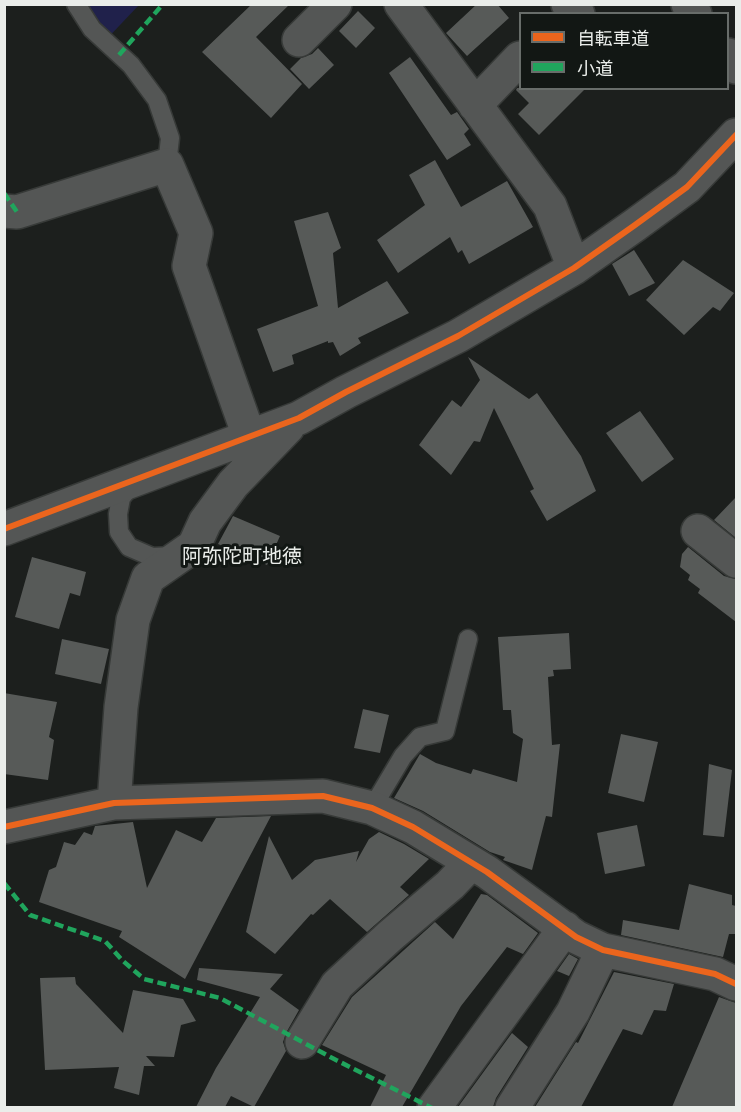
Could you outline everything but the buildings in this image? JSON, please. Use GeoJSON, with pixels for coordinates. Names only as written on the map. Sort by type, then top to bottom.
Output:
{"type":"FeatureCollection","features":[{"type":"Feature","properties":{"kind":"street"},"geometry":{"type":"LineString","coordinates":[[299,40],[335,4]]}},
{"type":"Feature","properties":{"kind":"street"},"geometry":{"type":"LineString","coordinates":[[401,4],[550,206],[574,268]]}},
{"type":"Feature","properties":{"kind":"street"},"geometry":{"type":"LineString","coordinates":[[475,105],[519,59]]}},
{"type":"Feature","properties":{"kind":"street"},"geometry":{"type":"LineString","coordinates":[[4,529],[299,418],[458,336],[574,268],[687,187],[736,135]]}},
{"type":"Feature","properties":{"kind":"street"},"geometry":{"type":"LineString","coordinates":[[4,211],[17,212],[167,165],[196,233],[189,266],[249,435]]}},
{"type":"Feature","properties":{"kind":"street"},"geometry":{"type":"LineString","coordinates":[[114,803],[121,707],[133,620],[148,578],[194,546],[205,522],[232,484],[277,436],[299,418]]}},
{"type":"Feature","properties":{"kind":"street"},"geometry":{"type":"LineString","coordinates":[[698,531],[736,561]]}},
{"type":"Feature","properties":{"kind":"street"},"geometry":{"type":"LineString","coordinates":[[4,827],[114,803],[323,796],[372,808],[413,827],[471,863],[565,928],[603,950],[715,974],[736,984]]}},
{"type":"Feature","properties":{"kind":"street"},"geometry":{"type":"LineString","coordinates":[[302,1041],[337,985],[450,885],[471,863]]}},
{"type":"Feature","properties":{"kind":"street"},"geometry":{"type":"LineString","coordinates":[[434,1107],[565,928]]}},
{"type":"Feature","properties":{"kind":"street"},"geometry":{"type":"LineString","coordinates":[[512,1107],[573,1012],[603,950]]}},
{"type":"Feature","properties":{"kind":"lane"},"geometry":{"type":"LineString","coordinates":[[75,4],[92,29],[131,65],[157,100],[170,138],[167,165]]}},
{"type":"Feature","properties":{"kind":"lane"},"geometry":{"type":"LineString","coordinates":[[138,479],[121,498],[117,513],[119,532],[129,547],[152,557],[171,557],[199,536]]}},
{"type":"Feature","properties":{"kind":"lane"},"geometry":{"type":"LineString","coordinates":[[372,808],[404,756],[420,736],[445,731],[468,639]]}},
{"type":"Feature","properties":{"kind":"shaded area"},"geometry":{"type":"Polygon","coordinates":[[[66,5],[139,5],[102,44],[66,5]]]}},
{"type":"Feature","properties":{"kind":"marked path"},"geometry":{"type":"LineString","coordinates":[[119,55],[163,4]]}},
{"type":"Feature","properties":{"kind":"marked path"},"geometry":{"type":"LineString","coordinates":[[4,193],[17,212]]}},
{"type":"Feature","properties":{"kind":"marked path"},"geometry":{"type":"LineString","coordinates":[[4,883],[30,915],[105,941],[144,979],[220,998],[432,1108]]}},
{"type":"Feature","properties":{"kind":"cycle path"},"geometry":{"type":"LineString","coordinates":[[4,529],[299,418],[458,336],[574,268],[635,225],[687,187],[736,135]]}},
{"type":"Feature","properties":{"kind":"cycle path"},"geometry":{"type":"LineString","coordinates":[[4,827],[114,803],[323,796],[372,808],[413,827],[487,872],[576,937],[603,950],[715,974],[736,984]]}},
{"type":"Feature","properties":{"kind":"district","name":"阿弥陀町地徳"},"geometry":{"type":"Point","coordinates":[242,558]}}]}
